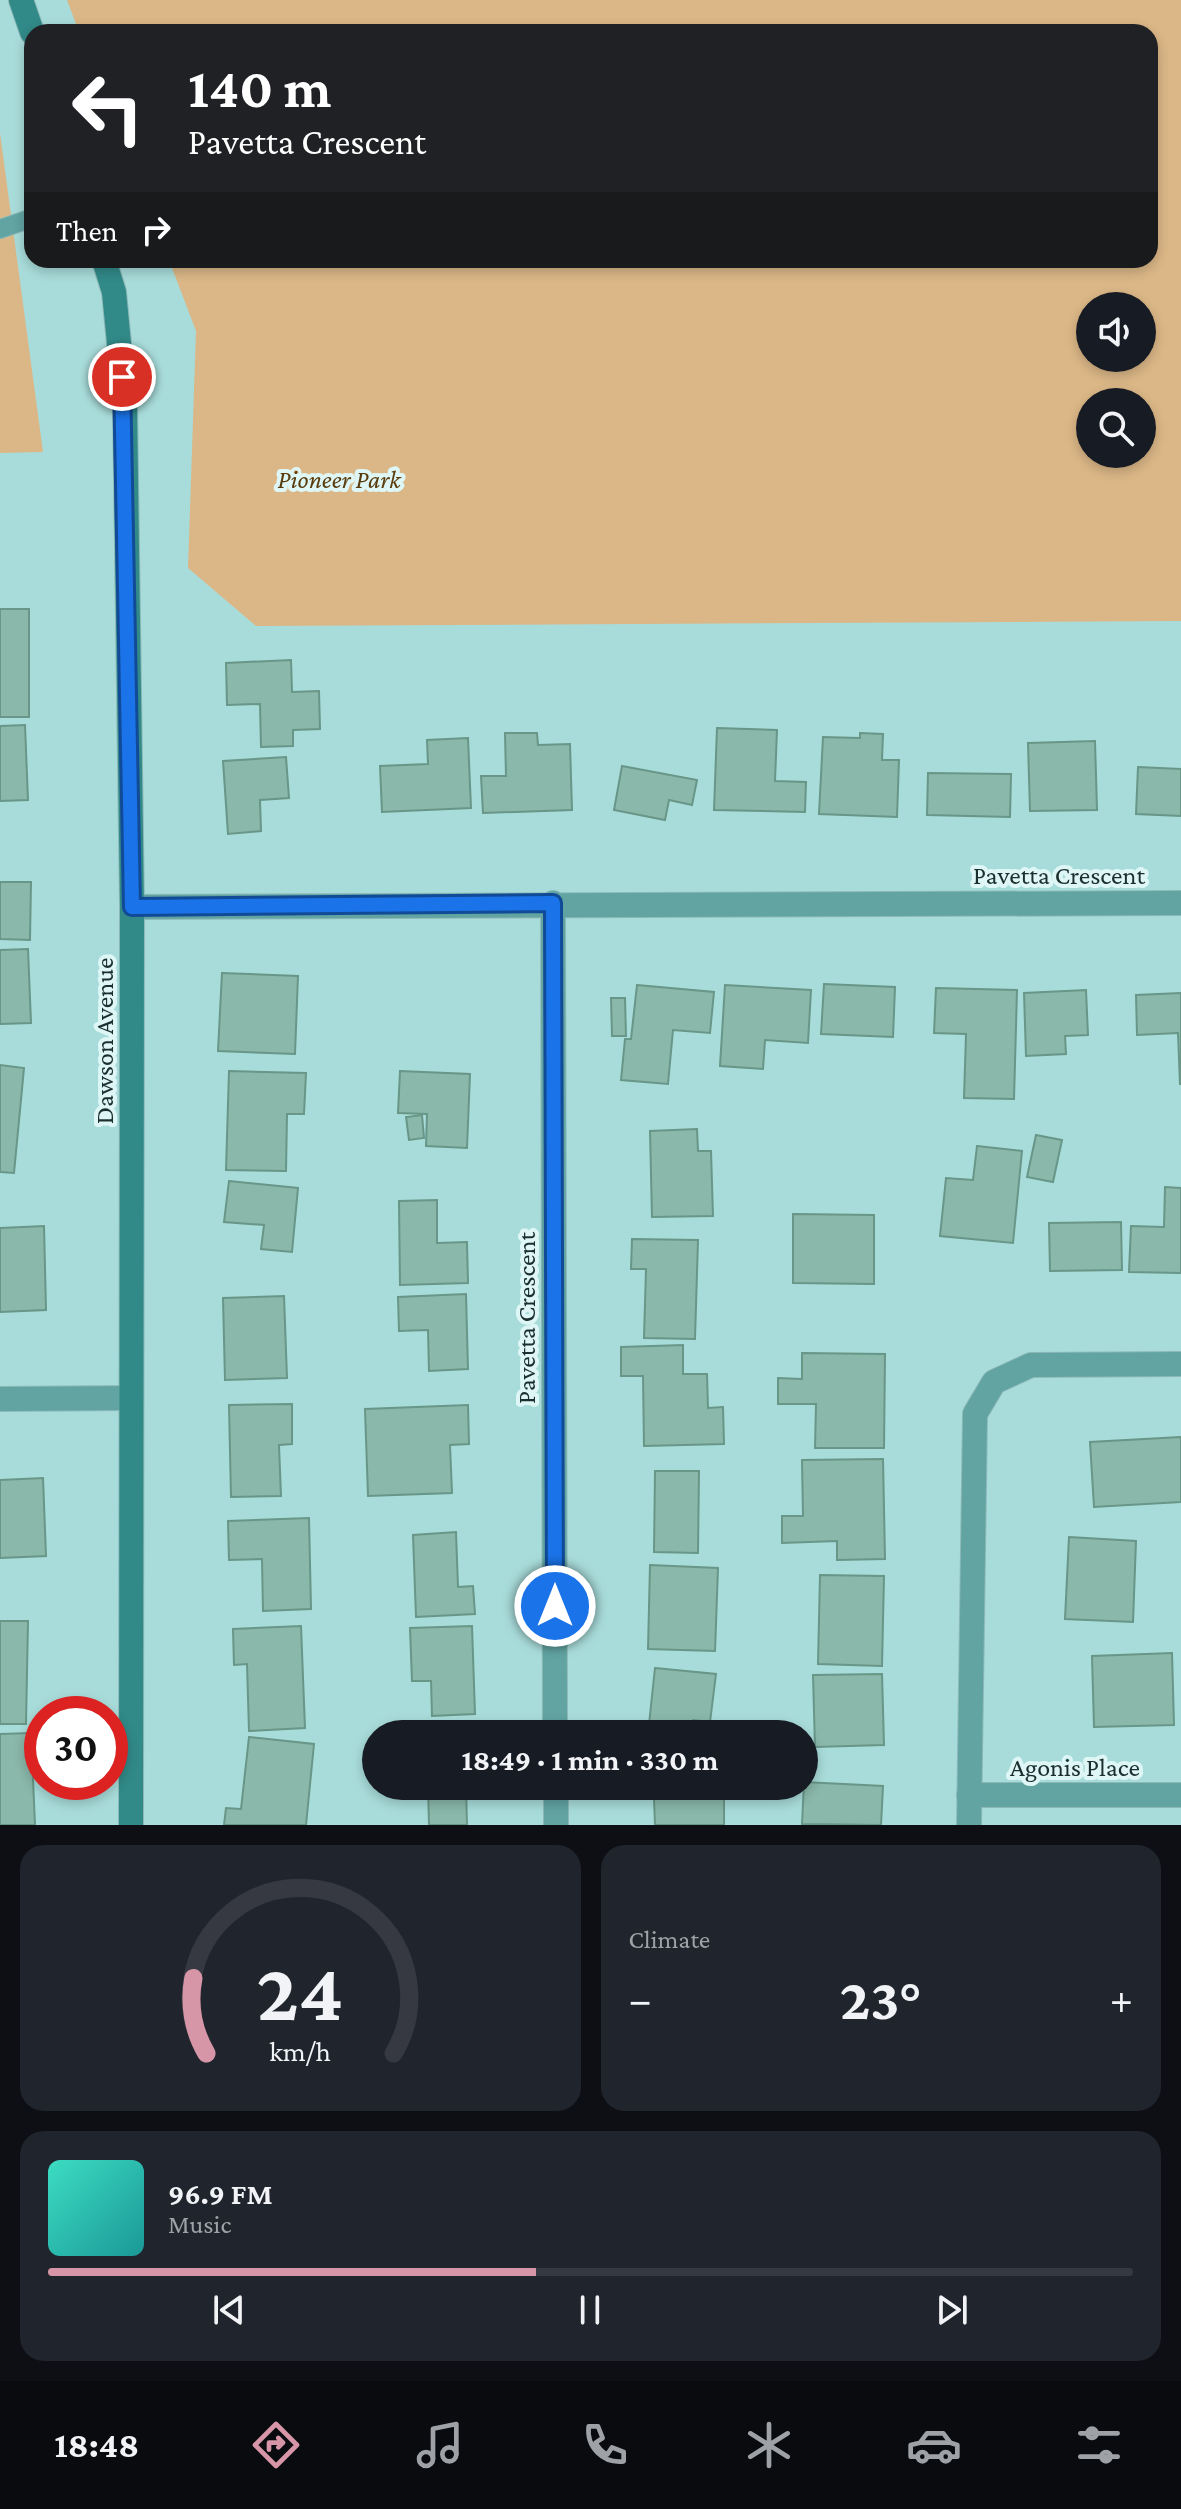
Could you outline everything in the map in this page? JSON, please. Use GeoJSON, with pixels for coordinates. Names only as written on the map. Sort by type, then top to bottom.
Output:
{"type":"FeatureCollection","features":[{"type":"Feature","properties":{"kind":"main road"},"geometry":{"type":"LineString","coordinates":[[21,0],[29,24]]}},
{"type":"Feature","properties":{"kind":"main road","name":"Dawson Avenue"},"geometry":{"type":"LineString","coordinates":[[106,268],[114,292],[125,405],[132,907],[131,1825]]}},
{"type":"Feature","properties":{"kind":"street","name":"Pavetta Crescent"},"geometry":{"type":"LineString","coordinates":[[553,903],[555,1720]]}},
{"type":"Feature","properties":{"kind":"street","name":"Pavetta Crescent"},"geometry":{"type":"LineString","coordinates":[[132,907],[1181,903]]}},
{"type":"Feature","properties":{"kind":"street"},"geometry":{"type":"LineString","coordinates":[[969,1825],[975,1414],[994,1382],[1031,1365],[1181,1364]]}},
{"type":"Feature","properties":{"kind":"street"},"geometry":{"type":"LineString","coordinates":[[0,1399],[131,1398]]}},
{"type":"Feature","properties":{"kind":"street","name":"Agonis Place"},"geometry":{"type":"LineString","coordinates":[[969,1795],[1181,1795]]}},
{"type":"Feature","properties":{"kind":"street"},"geometry":{"type":"LineString","coordinates":[[556,1800],[556,1825]]}},
{"type":"Feature","properties":{"kind":"lane"},"geometry":{"type":"LineString","coordinates":[[0,229],[24,221]]}},
{"type":"Feature","properties":{"kind":"green space","name":"Pioneer Park"},"geometry":{"type":"Polygon","coordinates":[[[67,0],[1181,0],[1181,621],[256,626],[188,568],[196,331],[172,268],[1158,268],[1158,24],[76,24],[67,0]]]}},
{"type":"Feature","properties":{"kind":"green space"},"geometry":{"type":"Polygon","coordinates":[[[0,133],[43,452],[0,453],[0,133]]]}},
{"type":"Feature","properties":{"kind":"building"},"geometry":{"type":"Polygon","coordinates":[[[0,609],[29,609],[29,717],[0,717],[0,609]]]}},
{"type":"Feature","properties":{"kind":"building"},"geometry":{"type":"Polygon","coordinates":[[[291,660],[292,692],[319,691],[320,729],[293,730],[293,746],[261,747],[260,704],[227,705],[226,663],[291,660]]]}},
{"type":"Feature","properties":{"kind":"building"},"geometry":{"type":"Polygon","coordinates":[[[25,725],[28,800],[0,801],[0,726],[25,725]]]}},
{"type":"Feature","properties":{"kind":"building"},"geometry":{"type":"Polygon","coordinates":[[[717,728],[777,730],[775,781],[806,782],[805,812],[714,810],[717,728]]]}},
{"type":"Feature","properties":{"kind":"building"},"geometry":{"type":"Polygon","coordinates":[[[505,733],[537,733],[538,745],[570,744],[572,810],[483,813],[481,776],[506,776],[505,733]]]}},
{"type":"Feature","properties":{"kind":"building"},"geometry":{"type":"Polygon","coordinates":[[[860,733],[883,734],[882,760],[899,760],[897,817],[819,814],[823,737],[860,738],[860,733]]]}},
{"type":"Feature","properties":{"kind":"building"},"geometry":{"type":"Polygon","coordinates":[[[468,738],[471,808],[382,812],[380,766],[428,764],[427,740],[468,738]]]}},
{"type":"Feature","properties":{"kind":"building"},"geometry":{"type":"Polygon","coordinates":[[[1095,741],[1097,810],[1030,811],[1028,743],[1095,741]]]}},
{"type":"Feature","properties":{"kind":"building"},"geometry":{"type":"Polygon","coordinates":[[[286,757],[289,798],[260,800],[261,831],[228,834],[223,761],[286,757]]]}},
{"type":"Feature","properties":{"kind":"building"},"geometry":{"type":"Polygon","coordinates":[[[622,766],[697,780],[692,805],[669,800],[665,820],[614,810],[622,766]]]}},
{"type":"Feature","properties":{"kind":"building"},"geometry":{"type":"Polygon","coordinates":[[[1138,767],[1181,769],[1181,816],[1136,814],[1138,767]]]}},
{"type":"Feature","properties":{"kind":"building"},"geometry":{"type":"Polygon","coordinates":[[[928,773],[1011,774],[1010,817],[927,815],[928,773]]]}},
{"type":"Feature","properties":{"kind":"building"},"geometry":{"type":"Polygon","coordinates":[[[0,882],[31,882],[30,940],[0,939],[0,882]]]}},
{"type":"Feature","properties":{"kind":"building"},"geometry":{"type":"Polygon","coordinates":[[[28,949],[31,1023],[0,1024],[0,950],[28,949]]]}},
{"type":"Feature","properties":{"kind":"building"},"geometry":{"type":"Polygon","coordinates":[[[222,973],[298,976],[295,1054],[218,1051],[222,973]]]}},
{"type":"Feature","properties":{"kind":"building"},"geometry":{"type":"Polygon","coordinates":[[[824,984],[895,987],[893,1037],[821,1034],[824,984]]]}},
{"type":"Feature","properties":{"kind":"building"},"geometry":{"type":"Polygon","coordinates":[[[637,985],[714,992],[710,1033],[673,1030],[668,1084],[621,1080],[625,1039],[631,1039],[637,985]]]}},
{"type":"Feature","properties":{"kind":"building"},"geometry":{"type":"Polygon","coordinates":[[[725,985],[811,990],[808,1043],[765,1040],[763,1069],[720,1066],[725,985]]]}},
{"type":"Feature","properties":{"kind":"building"},"geometry":{"type":"Polygon","coordinates":[[[936,988],[1017,990],[1014,1099],[964,1098],[966,1034],[934,1033],[936,988]]]}},
{"type":"Feature","properties":{"kind":"building"},"geometry":{"type":"Polygon","coordinates":[[[1086,990],[1088,1035],[1065,1036],[1066,1054],[1026,1056],[1024,993],[1086,990]]]}},
{"type":"Feature","properties":{"kind":"building"},"geometry":{"type":"Polygon","coordinates":[[[1181,993],[1180,1084],[1178,1033],[1137,1035],[1136,995],[1181,993]]]}},
{"type":"Feature","properties":{"kind":"building"},"geometry":{"type":"Polygon","coordinates":[[[611,998],[625,998],[626,1036],[612,1036],[611,998]]]}},
{"type":"Feature","properties":{"kind":"building"},"geometry":{"type":"Polygon","coordinates":[[[0,1065],[24,1068],[14,1173],[0,1172],[0,1065]]]}},
{"type":"Feature","properties":{"kind":"building"},"geometry":{"type":"Polygon","coordinates":[[[229,1071],[306,1073],[304,1114],[287,1114],[286,1171],[226,1170],[229,1071]]]}},
{"type":"Feature","properties":{"kind":"building"},"geometry":{"type":"Polygon","coordinates":[[[400,1071],[470,1074],[467,1148],[426,1146],[427,1114],[398,1113],[400,1071]]]}},
{"type":"Feature","properties":{"kind":"building"},"geometry":{"type":"Polygon","coordinates":[[[422,1115],[424,1138],[409,1140],[406,1117],[422,1115]]]}},
{"type":"Feature","properties":{"kind":"building"},"geometry":{"type":"Polygon","coordinates":[[[697,1129],[698,1151],[711,1151],[713,1216],[652,1217],[650,1131],[697,1129]]]}},
{"type":"Feature","properties":{"kind":"building"},"geometry":{"type":"Polygon","coordinates":[[[1036,1135],[1062,1140],[1053,1182],[1027,1177],[1036,1135]]]}},
{"type":"Feature","properties":{"kind":"building"},"geometry":{"type":"Polygon","coordinates":[[[977,1146],[1022,1151],[1013,1243],[940,1236],[946,1178],[973,1180],[977,1146]]]}},
{"type":"Feature","properties":{"kind":"building"},"geometry":{"type":"Polygon","coordinates":[[[229,1181],[298,1188],[292,1252],[261,1249],[264,1225],[224,1222],[229,1181]]]}},
{"type":"Feature","properties":{"kind":"building"},"geometry":{"type":"Polygon","coordinates":[[[1165,1187],[1181,1188],[1181,1273],[1129,1272],[1131,1226],[1164,1227],[1165,1187]]]}},
{"type":"Feature","properties":{"kind":"building"},"geometry":{"type":"Polygon","coordinates":[[[437,1200],[437,1243],[467,1242],[468,1283],[400,1285],[399,1201],[437,1200]]]}},
{"type":"Feature","properties":{"kind":"building"},"geometry":{"type":"Polygon","coordinates":[[[793,1214],[874,1215],[874,1284],[793,1283],[793,1214]]]}},
{"type":"Feature","properties":{"kind":"building"},"geometry":{"type":"Polygon","coordinates":[[[1121,1222],[1122,1270],[1050,1271],[1049,1223],[1121,1222]]]}},
{"type":"Feature","properties":{"kind":"building"},"geometry":{"type":"Polygon","coordinates":[[[44,1226],[46,1310],[0,1312],[0,1228],[44,1226]]]}},
{"type":"Feature","properties":{"kind":"building"},"geometry":{"type":"Polygon","coordinates":[[[632,1239],[698,1240],[695,1339],[644,1338],[646,1269],[631,1269],[632,1239]]]}},
{"type":"Feature","properties":{"kind":"building"},"geometry":{"type":"Polygon","coordinates":[[[466,1294],[468,1369],[429,1371],[428,1330],[399,1331],[398,1297],[466,1294]]]}},
{"type":"Feature","properties":{"kind":"building"},"geometry":{"type":"Polygon","coordinates":[[[284,1296],[287,1378],[225,1380],[223,1298],[284,1296]]]}},
{"type":"Feature","properties":{"kind":"building"},"geometry":{"type":"Polygon","coordinates":[[[683,1345],[683,1374],[707,1374],[708,1408],[723,1407],[724,1444],[644,1446],[643,1376],[621,1376],[621,1347],[683,1345]]]}},
{"type":"Feature","properties":{"kind":"building"},"geometry":{"type":"Polygon","coordinates":[[[802,1353],[885,1354],[884,1448],[815,1448],[816,1404],[778,1404],[778,1378],[802,1379],[802,1353]]]}},
{"type":"Feature","properties":{"kind":"building"},"geometry":{"type":"Polygon","coordinates":[[[292,1404],[292,1444],[279,1445],[281,1496],[231,1497],[229,1405],[292,1404]]]}},
{"type":"Feature","properties":{"kind":"building"},"geometry":{"type":"Polygon","coordinates":[[[468,1405],[469,1444],[450,1445],[452,1493],[368,1496],[365,1409],[468,1405]]]}},
{"type":"Feature","properties":{"kind":"building"},"geometry":{"type":"Polygon","coordinates":[[[1181,1437],[1181,1502],[1094,1507],[1090,1442],[1181,1437]]]}},
{"type":"Feature","properties":{"kind":"building"},"geometry":{"type":"Polygon","coordinates":[[[883,1459],[885,1559],[837,1560],[837,1541],[782,1543],[782,1516],[803,1516],[802,1460],[883,1459]]]}},
{"type":"Feature","properties":{"kind":"building"},"geometry":{"type":"Polygon","coordinates":[[[655,1471],[699,1471],[698,1553],[654,1552],[655,1471]]]}},
{"type":"Feature","properties":{"kind":"building"},"geometry":{"type":"Polygon","coordinates":[[[43,1478],[46,1556],[0,1558],[0,1480],[43,1478]]]}},
{"type":"Feature","properties":{"kind":"building"},"geometry":{"type":"Polygon","coordinates":[[[309,1518],[311,1609],[263,1611],[262,1559],[229,1560],[228,1521],[309,1518]]]}},
{"type":"Feature","properties":{"kind":"building"},"geometry":{"type":"Polygon","coordinates":[[[456,1532],[458,1587],[473,1586],[475,1614],[416,1617],[413,1535],[456,1532]]]}},
{"type":"Feature","properties":{"kind":"building"},"geometry":{"type":"Polygon","coordinates":[[[1069,1537],[1136,1541],[1133,1622],[1065,1619],[1069,1537]]]}},
{"type":"Feature","properties":{"kind":"building"},"geometry":{"type":"Polygon","coordinates":[[[650,1565],[718,1568],[715,1651],[648,1649],[650,1565]]]}},
{"type":"Feature","properties":{"kind":"building"},"geometry":{"type":"Polygon","coordinates":[[[820,1575],[884,1576],[882,1666],[818,1664],[820,1575]]]}},
{"type":"Feature","properties":{"kind":"building"},"geometry":{"type":"Polygon","coordinates":[[[0,1621],[28,1621],[24,1724],[0,1724],[0,1621]]]}},
{"type":"Feature","properties":{"kind":"building"},"geometry":{"type":"Polygon","coordinates":[[[301,1626],[305,1728],[249,1731],[247,1664],[234,1665],[233,1629],[301,1626]]]}},
{"type":"Feature","properties":{"kind":"building"},"geometry":{"type":"Polygon","coordinates":[[[472,1626],[475,1714],[432,1716],[431,1681],[412,1681],[410,1628],[472,1626]]]}},
{"type":"Feature","properties":{"kind":"building"},"geometry":{"type":"Polygon","coordinates":[[[1172,1653],[1174,1725],[1094,1727],[1092,1656],[1172,1653]]]}},
{"type":"Feature","properties":{"kind":"building"},"geometry":{"type":"Polygon","coordinates":[[[655,1668],[716,1674],[710,1720],[649,1720],[655,1668]]]}},
{"type":"Feature","properties":{"kind":"building"},"geometry":{"type":"Polygon","coordinates":[[[882,1674],[884,1745],[818,1747],[813,1675],[882,1674]]]}},
{"type":"Feature","properties":{"kind":"building"},"geometry":{"type":"Polygon","coordinates":[[[24,1733],[24,1800],[34,1800],[35,1825],[0,1825],[0,1734],[24,1733]]]}},
{"type":"Feature","properties":{"kind":"building"},"geometry":{"type":"Polygon","coordinates":[[[249,1737],[314,1744],[306,1825],[224,1825],[226,1808],[241,1809],[249,1737]]]}},
{"type":"Feature","properties":{"kind":"building"},"geometry":{"type":"Polygon","coordinates":[[[818,1783],[883,1786],[881,1825],[802,1824],[803,1800],[818,1800],[818,1783]]]}},
{"type":"Feature","properties":{"kind":"building"},"geometry":{"type":"Polygon","coordinates":[[[428,1800],[466,1800],[467,1825],[429,1825],[428,1800]]]}},
{"type":"Feature","properties":{"kind":"building"},"geometry":{"type":"Polygon","coordinates":[[[654,1800],[724,1800],[724,1825],[655,1825],[654,1800]]]}},
{"type":"Feature","properties":{"kind":"route"},"geometry":{"type":"LineString","coordinates":[[122,377],[125,405],[132,907],[553,903],[555,1606]]}}]}
